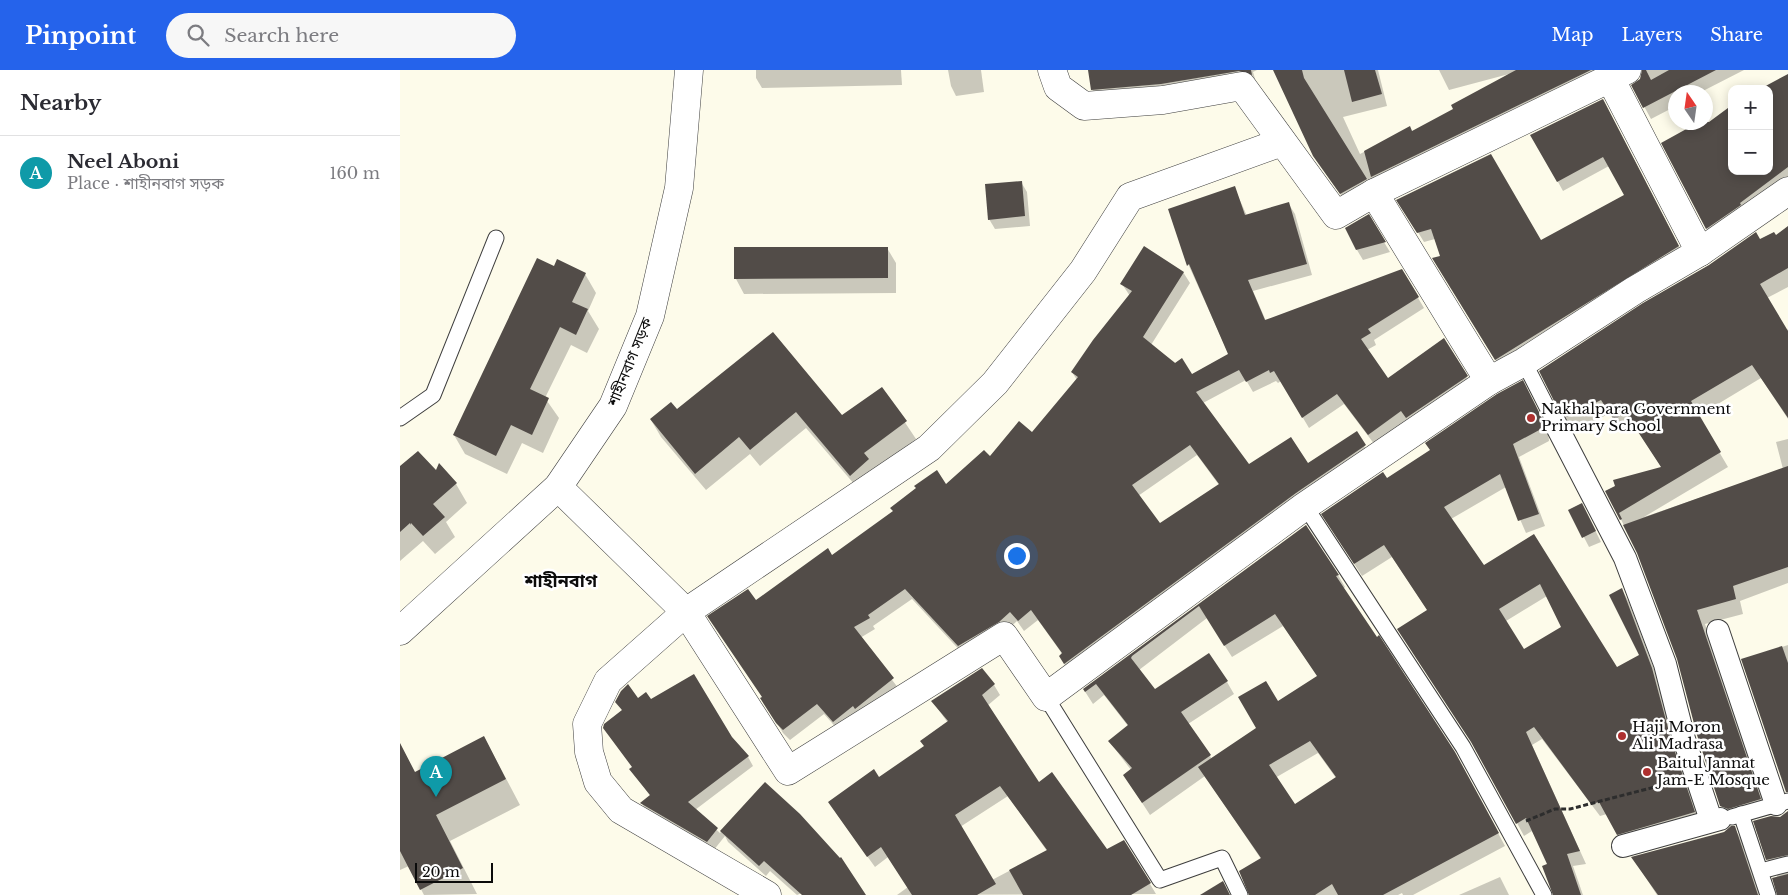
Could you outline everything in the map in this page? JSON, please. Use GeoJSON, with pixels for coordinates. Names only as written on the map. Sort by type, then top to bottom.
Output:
{"type":"FeatureCollection","features":[{"type":"Feature","properties":{"kind":"street","name":"শাহীনবাগ সড়ক"},"geometry":{"type":"LineString","coordinates":[[400,631],[558,487],[613,406],[650,316],[679,188],[689,70]]}},
{"type":"Feature","properties":{"kind":"street"},"geometry":{"type":"LineString","coordinates":[[1052,70],[1058,87],[1084,106],[1163,100],[1242,86],[1336,215],[1374,193],[1619,74],[1700,252]]}},
{"type":"Feature","properties":{"kind":"street"},"geometry":{"type":"LineString","coordinates":[[767,895],[621,810],[598,782],[589,752],[587,724],[608,682],[686,612],[929,448],[995,383],[1083,271],[1130,196],[1282,142]]}},
{"type":"Feature","properties":{"kind":"street"},"geometry":{"type":"LineString","coordinates":[[558,487],[686,612],[788,771],[1004,636],[1046,696],[1305,506],[1489,381],[1524,362],[1635,290],[1700,252],[1788,191]]}},
{"type":"Feature","properties":{"kind":"street"},"geometry":{"type":"LineString","coordinates":[[1374,193],[1489,381]]}},
{"type":"Feature","properties":{"kind":"street"},"geometry":{"type":"LineString","coordinates":[[1554,422],[1625,558],[1665,664],[1696,776],[1714,817],[1623,846]]}},
{"type":"Feature","properties":{"kind":"street"},"geometry":{"type":"LineString","coordinates":[[1718,631],[1782,802]]}},
{"type":"Feature","properties":{"kind":"lane"},"geometry":{"type":"LineString","coordinates":[[400,418],[433,395],[496,238]]}},
{"type":"Feature","properties":{"kind":"lane"},"geometry":{"type":"LineString","coordinates":[[1524,362],[1554,422]]}},
{"type":"Feature","properties":{"kind":"lane"},"geometry":{"type":"LineString","coordinates":[[1305,506],[1463,747],[1544,895]]}},
{"type":"Feature","properties":{"kind":"lane"},"geometry":{"type":"LineString","coordinates":[[1046,696],[1160,880],[1222,858],[1240,895]]}},
{"type":"Feature","properties":{"kind":"lane"},"geometry":{"type":"LineString","coordinates":[[1714,817],[1741,814],[1782,802]]}},
{"type":"Feature","properties":{"kind":"lane"},"geometry":{"type":"LineString","coordinates":[[1741,814],[1768,895]]}},
{"type":"Feature","properties":{"kind":"lane"},"geometry":{"type":"LineString","coordinates":[[1761,871],[1788,864]]}},
{"type":"Feature","properties":{"kind":"path"},"geometry":{"type":"LineString","coordinates":[[1508,829],[1555,809],[1570,810],[1696,776]]}},
{"type":"Feature","properties":{"kind":"building"},"geometry":{"type":"Polygon","coordinates":[[[1088,70],[1251,70],[1252,75],[1239,71],[1161,84],[1091,90],[1088,70]]]}},
{"type":"Feature","properties":{"kind":"building"},"geometry":{"type":"Polygon","coordinates":[[[1273,70],[1302,70],[1304,78],[1367,179],[1340,194],[1313,156],[1273,70]]]}},
{"type":"Feature","properties":{"kind":"building"},"geometry":{"type":"Polygon","coordinates":[[[1344,70],[1375,70],[1382,94],[1352,102],[1344,70]]]}},
{"type":"Feature","properties":{"kind":"building"},"geometry":{"type":"Polygon","coordinates":[[[1516,70],[1591,70],[1371,177],[1364,151],[1410,126],[1412,131],[1453,109],[1451,105],[1516,70]]]}},
{"type":"Feature","properties":{"kind":"building"},"geometry":{"type":"Polygon","coordinates":[[[1642,70],[1646,70],[1651,80],[1669,70],[1716,70],[1687,85],[1668,85],[1668,95],[1643,108],[1631,85],[1640,79],[1642,70]]]}},
{"type":"Feature","properties":{"kind":"building"},"geometry":{"type":"Polygon","coordinates":[[[1788,74],[1788,167],[1740,203],[1741,205],[1706,229],[1661,143],[1685,130],[1713,130],[1713,119],[1728,108],[1728,175],[1773,175],[1773,85],[1767,85],[1788,74]]]}},
{"type":"Feature","properties":{"kind":"building"},"geometry":{"type":"Polygon","coordinates":[[[1603,99],[1679,246],[1495,360],[1432,258],[1440,256],[1431,229],[1417,233],[1396,200],[1491,154],[1541,240],[1624,195],[1603,157],[1557,182],[1530,135],[1603,99]]]}},
{"type":"Feature","properties":{"kind":"building"},"geometry":{"type":"Polygon","coordinates":[[[1022,181],[1025,216],[988,220],[985,184],[1022,181]]]}},
{"type":"Feature","properties":{"kind":"building"},"geometry":{"type":"Polygon","coordinates":[[[1235,186],[1245,215],[1289,202],[1307,264],[1248,280],[1265,320],[1402,269],[1419,297],[1368,329],[1371,333],[1361,339],[1388,378],[1444,338],[1468,376],[1406,418],[1401,411],[1368,435],[1337,394],[1302,418],[1274,371],[1270,373],[1269,370],[1246,382],[1239,370],[1196,392],[1249,464],[1291,437],[1308,463],[1357,431],[1366,445],[1296,493],[1064,664],[1059,656],[1062,653],[1031,610],[1018,621],[1010,612],[999,622],[958,646],[905,589],[868,615],[870,618],[854,627],[894,678],[855,709],[853,706],[833,722],[817,704],[783,730],[776,723],[760,698],[762,697],[707,616],[748,589],[756,600],[828,548],[832,555],[893,511],[890,508],[916,488],[914,486],[937,470],[946,484],[984,450],[990,456],[1019,421],[1032,432],[1078,377],[1071,372],[1093,340],[1132,291],[1120,284],[1144,246],[1184,272],[1143,337],[1175,363],[1182,358],[1192,374],[1228,354],[1189,264],[1187,266],[1168,209],[1235,186]],[[1190,445],[1132,485],[1160,523],[1219,484],[1190,445]]]}},
{"type":"Feature","properties":{"kind":"building"},"geometry":{"type":"Polygon","coordinates":[[[1369,214],[1386,242],[1356,250],[1345,228],[1369,214]]]}},
{"type":"Feature","properties":{"kind":"building"},"geometry":{"type":"Polygon","coordinates":[[[1788,226],[1788,268],[1760,284],[1788,331],[1788,418],[1752,365],[1691,401],[1721,452],[1619,513],[1622,519],[1620,520],[1605,491],[1615,486],[1613,480],[1661,467],[1625,412],[1614,420],[1601,400],[1567,417],[1558,409],[1539,371],[1643,303],[1709,265],[1756,232],[1760,239],[1774,232],[1776,235],[1788,226]]]}},
{"type":"Feature","properties":{"kind":"building"},"geometry":{"type":"Polygon","coordinates":[[[734,247],[888,247],[888,278],[734,279],[734,247]]]}},
{"type":"Feature","properties":{"kind":"building"},"geometry":{"type":"Polygon","coordinates":[[[537,258],[554,266],[557,259],[586,273],[572,302],[588,309],[576,335],[560,327],[530,389],[549,398],[532,435],[511,425],[496,456],[453,435],[537,258]]]}},
{"type":"Feature","properties":{"kind":"building"},"geometry":{"type":"Polygon","coordinates":[[[773,332],[842,415],[882,387],[907,421],[864,453],[869,459],[850,476],[796,412],[750,450],[739,437],[695,474],[650,419],[671,402],[677,409],[773,332]]]}},
{"type":"Feature","properties":{"kind":"building"},"geometry":{"type":"Polygon","coordinates":[[[1523,380],[1542,418],[1543,428],[1513,444],[1539,514],[1518,521],[1500,474],[1444,507],[1484,565],[1534,534],[1617,667],[1639,655],[1609,595],[1622,588],[1652,668],[1672,743],[1695,812],[1617,835],[1599,802],[1591,804],[1534,727],[1526,732],[1580,851],[1567,854],[1581,895],[1553,895],[1542,866],[1547,864],[1526,818],[1516,824],[1471,742],[1397,629],[1427,610],[1384,545],[1354,564],[1321,514],[1383,472],[1387,478],[1430,450],[1425,443],[1497,394],[1523,380]],[[1540,584],[1499,609],[1524,649],[1561,627],[1540,584]]]}},
{"type":"Feature","properties":{"kind":"building"},"geometry":{"type":"Polygon","coordinates":[[[418,451],[436,470],[439,463],[457,483],[433,504],[445,517],[423,536],[411,523],[400,532],[400,466],[418,451]]]}},
{"type":"Feature","properties":{"kind":"building"},"geometry":{"type":"Polygon","coordinates":[[[1788,466],[1788,567],[1733,586],[1736,599],[1697,610],[1761,799],[1728,809],[1720,806],[1697,735],[1677,659],[1637,553],[1623,525],[1788,466]]]}},
{"type":"Feature","properties":{"kind":"building"},"geometry":{"type":"Polygon","coordinates":[[[1582,503],[1596,531],[1582,538],[1568,510],[1582,503]]]}},
{"type":"Feature","properties":{"kind":"building"},"geometry":{"type":"Polygon","coordinates":[[[1306,525],[1339,575],[1336,576],[1377,637],[1379,635],[1455,752],[1499,833],[1383,895],[1338,895],[1332,884],[1315,895],[1249,895],[1239,871],[1261,858],[1198,767],[1256,728],[1238,697],[1266,681],[1278,701],[1317,676],[1275,614],[1224,646],[1199,606],[1132,656],[1131,658],[1155,689],[1209,653],[1228,681],[1181,712],[1211,755],[1142,803],[1123,775],[1132,768],[1108,741],[1128,725],[1096,684],[1085,692],[1083,689],[1306,525]],[[1310,741],[1269,765],[1295,804],[1336,777],[1310,741]]]}},
{"type":"Feature","properties":{"kind":"building"},"geometry":{"type":"Polygon","coordinates":[[[1782,646],[1788,663],[1788,792],[1786,792],[1741,659],[1782,646]]]}},
{"type":"Feature","properties":{"kind":"building"},"geometry":{"type":"Polygon","coordinates":[[[982,668],[995,684],[982,695],[1039,782],[1052,772],[1107,849],[1124,840],[1151,883],[1131,895],[1023,895],[1009,870],[1047,850],[1000,786],[955,815],[996,884],[977,895],[912,895],[881,847],[867,857],[828,802],[874,769],[879,777],[924,746],[920,741],[948,721],[931,701],[982,668]]]}},
{"type":"Feature","properties":{"kind":"building"},"geometry":{"type":"Polygon","coordinates":[[[694,674],[732,737],[749,756],[688,802],[718,828],[707,842],[640,803],[650,795],[629,769],[632,767],[603,728],[604,724],[622,710],[615,702],[621,691],[628,684],[638,698],[646,692],[651,699],[694,674]]]}},
{"type":"Feature","properties":{"kind":"building"},"geometry":{"type":"Polygon","coordinates":[[[484,736],[506,779],[436,815],[463,868],[420,890],[400,851],[400,743],[415,772],[484,736]]]}},
{"type":"Feature","properties":{"kind":"building"},"geometry":{"type":"Polygon","coordinates":[[[765,782],[800,814],[841,857],[866,895],[802,895],[764,861],[759,866],[720,831],[765,782]]]}},
{"type":"Feature","properties":{"kind":"building"},"geometry":{"type":"Polygon","coordinates":[[[1788,811],[1788,855],[1766,860],[1753,821],[1771,816],[1780,817],[1788,811]]]}},
{"type":"Feature","properties":{"kind":"building"},"geometry":{"type":"Polygon","coordinates":[[[1731,826],[1735,826],[1758,895],[1658,895],[1631,857],[1724,832],[1731,826]]]}},
{"type":"Feature","properties":{"kind":"building"},"geometry":{"type":"Polygon","coordinates":[[[1788,874],[1788,895],[1777,895],[1772,878],[1788,874]]]}},
{"type":"Feature","properties":{"kind":"building"},"geometry":{"type":"Polygon","coordinates":[[[1223,881],[1230,895],[1200,895],[1223,881]]]}},
{"type":"Feature","properties":{"kind":"place","name":"Nakhalpara Government Primary School"},"geometry":{"type":"Point","coordinates":[1531,418]}},
{"type":"Feature","properties":{"kind":"place","name":"Haji Moron Ali Madrasa"},"geometry":{"type":"Point","coordinates":[1622,736]}},
{"type":"Feature","properties":{"kind":"place","name":"Baitul Jannat Jam-E Mosque"},"geometry":{"type":"Point","coordinates":[1647,772]}},
{"type":"Feature","properties":{"kind":"place","name":"Neel Aboni"},"geometry":{"type":"Point","coordinates":[436,797]}},
{"type":"Feature","properties":{"kind":"district","name":"শাহীনবাগ"},"geometry":{"type":"Point","coordinates":[561,581]}}]}
